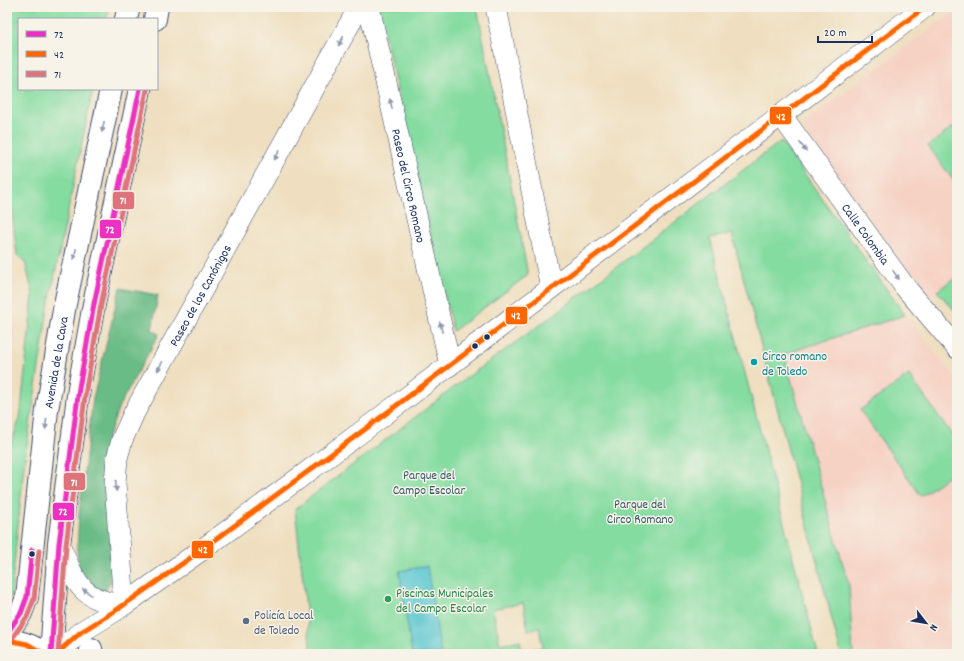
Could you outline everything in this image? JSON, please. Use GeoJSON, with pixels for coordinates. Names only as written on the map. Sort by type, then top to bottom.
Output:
{"type":"FeatureCollection","features":[{"type":"Feature","properties":{"kind":"main road"},"geometry":{"type":"LineString","coordinates":[[126,18],[129,7]]}},
{"type":"Feature","properties":{"kind":"main road"},"geometry":{"type":"LineString","coordinates":[[155,18],[157,7]]}},
{"type":"Feature","properties":{"kind":"main road","name":"Avenida de la Cava"},"geometry":{"type":"LineString","coordinates":[[7,633],[21,613],[27,597],[47,410],[65,304],[111,90]]}},
{"type":"Feature","properties":{"kind":"main road"},"geometry":{"type":"LineString","coordinates":[[51,654],[59,544],[79,388],[94,304],[140,90]]}},
{"type":"Feature","properties":{"kind":"main road"},"geometry":{"type":"LineString","coordinates":[[7,640],[20,642],[36,648],[44,654]]}},
{"type":"Feature","properties":{"kind":"street","name":"Paseo de los Canónigos"},"geometry":{"type":"LineString","coordinates":[[124,605],[115,483],[117,458],[122,440],[134,413],[359,7]]}},
{"type":"Feature","properties":{"kind":"street","name":"Paseo del Circo Romano"},"geometry":{"type":"LineString","coordinates":[[369,7],[450,364]]}},
{"type":"Feature","properties":{"kind":"street"},"geometry":{"type":"LineString","coordinates":[[496,7],[551,288]]}},
{"type":"Feature","properties":{"kind":"street"},"geometry":{"type":"LineString","coordinates":[[56,654],[81,632],[124,605],[203,549],[346,444],[450,364],[925,7]]}},
{"type":"Feature","properties":{"kind":"street","name":"Calle Colombia"},"geometry":{"type":"LineString","coordinates":[[781,115],[904,287],[957,348]]}},
{"type":"Feature","properties":{"kind":"street"},"geometry":{"type":"LineString","coordinates":[[59,544],[76,581],[84,591],[108,603],[124,605]]}},
{"type":"Feature","properties":{"kind":"street"},"geometry":{"type":"LineString","coordinates":[[90,652],[124,605]]}},
{"type":"Feature","properties":{"kind":"shaded area"},"geometry":{"type":"Polygon","coordinates":[[[957,9],[957,276],[928,297],[801,125],[957,9]]]}},
{"type":"Feature","properties":{"kind":"shaded area"},"geometry":{"type":"Polygon","coordinates":[[[905,315],[957,380],[957,586],[948,616],[952,628],[957,629],[957,654],[853,654],[849,586],[784,354],[905,315]]]}},
{"type":"Feature","properties":{"kind":"green space"},"geometry":{"type":"Polygon","coordinates":[[[7,7],[109,7],[107,18],[18,18],[18,90],[93,90],[48,308],[24,465],[11,596],[7,601],[7,455],[20,418],[33,295],[25,262],[17,255],[7,172],[7,7]]]}},
{"type":"Feature","properties":{"kind":"green space"},"geometry":{"type":"Polygon","coordinates":[[[378,7],[477,7],[528,275],[453,331],[378,7]]]}},
{"type":"Feature","properties":{"kind":"green space"},"geometry":{"type":"Polygon","coordinates":[[[957,124],[957,185],[928,146],[957,124]]]}},
{"type":"Feature","properties":{"kind":"green space","name":"Parque del Circo Romano"},"geometry":{"type":"Polygon","coordinates":[[[781,141],[905,315],[784,354],[849,586],[853,654],[841,654],[732,234],[710,238],[818,654],[311,654],[295,509],[465,379],[556,313],[781,141]],[[523,603],[493,609],[500,644],[520,640],[522,651],[543,647],[539,628],[528,630],[523,603]]]}},
{"type":"Feature","properties":{"kind":"green space"},"geometry":{"type":"Polygon","coordinates":[[[957,276],[957,313],[937,291],[957,276]]]}},
{"type":"Feature","properties":{"kind":"green space"},"geometry":{"type":"Polygon","coordinates":[[[120,288],[158,295],[152,330],[159,334],[119,406],[107,440],[112,579],[105,591],[95,591],[79,570],[77,551],[79,514],[93,398],[120,288]]]}},
{"type":"Feature","properties":{"kind":"green space"},"geometry":{"type":"Polygon","coordinates":[[[909,375],[957,442],[957,470],[921,496],[860,410],[909,375]]]}},
{"type":"Feature","properties":{"kind":"water"},"geometry":{"type":"Polygon","coordinates":[[[427,566],[441,654],[412,654],[399,571],[427,566]]]}},
{"type":"Feature","properties":{"kind":"transit line","name":"42"},"geometry":{"type":"LineString","coordinates":[[56,654],[81,632],[118,609],[203,549],[364,430],[925,7]]}},
{"type":"Feature","properties":{"kind":"transit line","name":"72"},"geometry":{"type":"LineString","coordinates":[[51,654],[59,544],[79,388],[94,304],[140,90]]}},
{"type":"Feature","properties":{"kind":"transit line","name":"71"},"geometry":{"type":"LineString","coordinates":[[58,654],[66,545],[86,389],[101,305],[147,90]]}},
{"type":"Feature","properties":{"kind":"transit line","name":"72"},"geometry":{"type":"LineString","coordinates":[[7,633],[21,613],[27,597],[32,550]]}},
{"type":"Feature","properties":{"kind":"transit line","name":"71"},"geometry":{"type":"LineString","coordinates":[[13,637],[27,617],[34,599],[39,551]]}},
{"type":"Feature","properties":{"kind":"transit line","name":"42"},"geometry":{"type":"LineString","coordinates":[[7,640],[27,644],[44,654]]}},
{"type":"Feature","properties":{"kind":"place","name":"Circo romano de Toledo"},"geometry":{"type":"Point","coordinates":[754,362]}},
{"type":"Feature","properties":{"kind":"place","name":"Piscinas Municipales del Campo Escolar"},"geometry":{"type":"Point","coordinates":[388,599]}},
{"type":"Feature","properties":{"kind":"place","name":"Policía Local de Toledo"},"geometry":{"type":"Point","coordinates":[246,621]}},
{"type":"Feature","properties":{"kind":"park label","name":"Parque del Campo Escolar"},"geometry":{"type":"Point","coordinates":[429,482]}}]}
